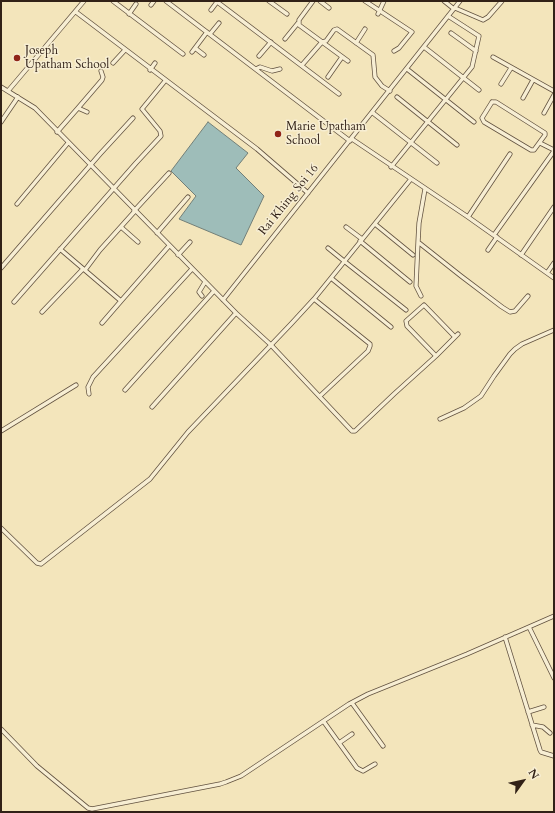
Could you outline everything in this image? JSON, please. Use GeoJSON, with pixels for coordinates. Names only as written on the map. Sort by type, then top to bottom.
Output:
{"type":"FeatureCollection","features":[{"type":"Feature","properties":{"kind":"street"},"geometry":{"type":"LineString","coordinates":[[8,91],[84,1]]}},
{"type":"Feature","properties":{"kind":"street"},"geometry":{"type":"LineString","coordinates":[[112,1],[183,54]]}},
{"type":"Feature","properties":{"kind":"street"},"geometry":{"type":"LineString","coordinates":[[166,1],[351,140],[468,217],[554,278]]}},
{"type":"Feature","properties":{"kind":"street"},"geometry":{"type":"LineString","coordinates":[[269,1],[287,14]]}},
{"type":"Feature","properties":{"kind":"street"},"geometry":{"type":"LineString","coordinates":[[286,39],[313,1]]}},
{"type":"Feature","properties":{"kind":"street"},"geometry":{"type":"LineString","coordinates":[[320,1],[329,8]]}},
{"type":"Feature","properties":{"kind":"street"},"geometry":{"type":"LineString","coordinates":[[365,1],[378,12],[412,32],[399,48],[394,51]]}},
{"type":"Feature","properties":{"kind":"street"},"geometry":{"type":"LineString","coordinates":[[378,12],[384,1]]}},
{"type":"Feature","properties":{"kind":"street"},"geometry":{"type":"LineString","coordinates":[[444,1],[455,8],[483,20],[488,17],[502,1]]}},
{"type":"Feature","properties":{"kind":"street","name":"Rai Khing Soi 16"},"geometry":{"type":"LineString","coordinates":[[223,300],[460,1]]}},
{"type":"Feature","properties":{"kind":"street"},"geometry":{"type":"LineString","coordinates":[[211,10],[218,2],[339,94]]}},
{"type":"Feature","properties":{"kind":"street"},"geometry":{"type":"LineString","coordinates":[[129,14],[136,4]]}},
{"type":"Feature","properties":{"kind":"street"},"geometry":{"type":"LineString","coordinates":[[76,12],[150,70],[257,150],[308,193]]}},
{"type":"Feature","properties":{"kind":"street"},"geometry":{"type":"LineString","coordinates":[[392,167],[472,67],[479,38],[478,34],[448,16]]}},
{"type":"Feature","properties":{"kind":"street"},"geometry":{"type":"LineString","coordinates":[[298,22],[299,25],[348,61]]}},
{"type":"Feature","properties":{"kind":"street"},"geometry":{"type":"LineString","coordinates":[[192,52],[208,33],[219,23]]}},
{"type":"Feature","properties":{"kind":"street"},"geometry":{"type":"LineString","coordinates":[[302,65],[322,42],[326,42],[335,29],[374,56],[374,76],[382,86],[390,91]]}},
{"type":"Feature","properties":{"kind":"street"},"geometry":{"type":"LineString","coordinates":[[356,43],[364,29]]}},
{"type":"Feature","properties":{"kind":"street"},"geometry":{"type":"LineString","coordinates":[[451,34],[476,51]]}},
{"type":"Feature","properties":{"kind":"street"},"geometry":{"type":"LineString","coordinates":[[259,56],[271,42]]}},
{"type":"Feature","properties":{"kind":"street"},"geometry":{"type":"LineString","coordinates":[[424,47],[479,90]]}},
{"type":"Feature","properties":{"kind":"street"},"geometry":{"type":"LineString","coordinates":[[195,48],[204,55]]}},
{"type":"Feature","properties":{"kind":"street"},"geometry":{"type":"LineString","coordinates":[[113,63],[124,50]]}},
{"type":"Feature","properties":{"kind":"street"},"geometry":{"type":"LineString","coordinates":[[328,77],[342,57]]}},
{"type":"Feature","properties":{"kind":"street"},"geometry":{"type":"LineString","coordinates":[[493,57],[554,91]]}},
{"type":"Feature","properties":{"kind":"street"},"geometry":{"type":"LineString","coordinates":[[141,62],[144,58]]}},
{"type":"Feature","properties":{"kind":"street"},"geometry":{"type":"LineString","coordinates":[[150,70],[155,63]]}},
{"type":"Feature","properties":{"kind":"street"},"geometry":{"type":"LineString","coordinates":[[256,69],[260,66],[272,71],[280,69]]}},
{"type":"Feature","properties":{"kind":"street"},"geometry":{"type":"LineString","coordinates":[[501,84],[511,68]]}},
{"type":"Feature","properties":{"kind":"street"},"geometry":{"type":"LineString","coordinates":[[407,69],[474,122]]}},
{"type":"Feature","properties":{"kind":"street"},"geometry":{"type":"LineString","coordinates":[[57,132],[102,80],[104,77],[101,71]]}},
{"type":"Feature","properties":{"kind":"street"},"geometry":{"type":"LineString","coordinates":[[523,98],[533,80]]}},
{"type":"Feature","properties":{"kind":"street"},"geometry":{"type":"LineString","coordinates":[[14,302],[161,136],[160,131],[142,109],[165,81]]}},
{"type":"Feature","properties":{"kind":"street"},"geometry":{"type":"LineString","coordinates":[[1,87],[35,108],[169,246],[236,313],[271,345],[352,431],[355,431],[436,356],[457,335],[424,306],[406,321],[407,326],[436,356]]}},
{"type":"Feature","properties":{"kind":"street"},"geometry":{"type":"LineString","coordinates":[[544,113],[554,95]]}},
{"type":"Feature","properties":{"kind":"street"},"geometry":{"type":"LineString","coordinates":[[1,122],[18,97]]}},
{"type":"Feature","properties":{"kind":"street"},"geometry":{"type":"LineString","coordinates":[[397,97],[457,145]]}},
{"type":"Feature","properties":{"kind":"street"},"geometry":{"type":"LineString","coordinates":[[492,102],[496,102],[543,131],[545,135],[540,143],[534,150],[531,150],[484,122],[482,118],[492,102]]}},
{"type":"Feature","properties":{"kind":"street"},"geometry":{"type":"LineString","coordinates":[[78,108],[87,112]]}},
{"type":"Feature","properties":{"kind":"street"},"geometry":{"type":"LineString","coordinates":[[372,113],[437,164]]}},
{"type":"Feature","properties":{"kind":"street"},"geometry":{"type":"LineString","coordinates":[[1,268],[133,118]]}},
{"type":"Feature","properties":{"kind":"street"},"geometry":{"type":"LineString","coordinates":[[17,204],[68,143]]}},
{"type":"Feature","properties":{"kind":"street"},"geometry":{"type":"LineString","coordinates":[[488,250],[495,236],[554,150],[540,143]]}},
{"type":"Feature","properties":{"kind":"street"},"geometry":{"type":"LineString","coordinates":[[468,217],[510,154]]}},
{"type":"Feature","properties":{"kind":"street"},"geometry":{"type":"LineString","coordinates":[[42,312],[84,269],[169,173]]}},
{"type":"Feature","properties":{"kind":"street"},"geometry":{"type":"LineString","coordinates":[[1,528],[37,563],[41,564],[150,479],[188,432],[314,299],[411,179]]}},
{"type":"Feature","properties":{"kind":"street"},"geometry":{"type":"LineString","coordinates":[[421,296],[416,286],[419,223],[425,188]]}},
{"type":"Feature","properties":{"kind":"street"},"geometry":{"type":"LineString","coordinates":[[157,233],[188,197]]}},
{"type":"Feature","properties":{"kind":"street"},"geometry":{"type":"LineString","coordinates":[[521,255],[554,207]]}},
{"type":"Feature","properties":{"kind":"street"},"geometry":{"type":"LineString","coordinates":[[375,224],[412,255]]}},
{"type":"Feature","properties":{"kind":"street"},"geometry":{"type":"LineString","coordinates":[[121,227],[138,242]]}},
{"type":"Feature","properties":{"kind":"street"},"geometry":{"type":"LineString","coordinates":[[346,227],[410,282]]}},
{"type":"Feature","properties":{"kind":"street"},"geometry":{"type":"LineString","coordinates":[[178,255],[190,242]]}},
{"type":"Feature","properties":{"kind":"street"},"geometry":{"type":"LineString","coordinates":[[418,242],[478,290],[502,308],[510,312],[515,311],[528,296]]}},
{"type":"Feature","properties":{"kind":"street"},"geometry":{"type":"LineString","coordinates":[[102,323],[169,246]]}},
{"type":"Feature","properties":{"kind":"street"},"geometry":{"type":"LineString","coordinates":[[328,248],[406,310]]}},
{"type":"Feature","properties":{"kind":"street"},"geometry":{"type":"LineString","coordinates":[[60,249],[121,300]]}},
{"type":"Feature","properties":{"kind":"street"},"geometry":{"type":"LineString","coordinates":[[547,273],[554,264]]}},
{"type":"Feature","properties":{"kind":"street"},"geometry":{"type":"LineString","coordinates":[[89,394],[88,387],[93,377],[192,269]]}},
{"type":"Feature","properties":{"kind":"street"},"geometry":{"type":"LineString","coordinates":[[330,278],[391,327]]}},
{"type":"Feature","properties":{"kind":"street"},"geometry":{"type":"LineString","coordinates":[[202,296],[199,292],[206,282]]}},
{"type":"Feature","properties":{"kind":"street"},"geometry":{"type":"LineString","coordinates":[[125,390],[214,291]]}},
{"type":"Feature","properties":{"kind":"street"},"geometry":{"type":"LineString","coordinates":[[314,299],[370,344],[363,356],[320,396]]}},
{"type":"Feature","properties":{"kind":"street"},"geometry":{"type":"LineString","coordinates":[[152,407],[236,313]]}},
{"type":"Feature","properties":{"kind":"street"},"geometry":{"type":"LineString","coordinates":[[440,419],[464,408],[481,396],[515,349],[522,344],[554,330]]}},
{"type":"Feature","properties":{"kind":"street"},"geometry":{"type":"LineString","coordinates":[[1,431],[76,386]]}},
{"type":"Feature","properties":{"kind":"street"},"geometry":{"type":"LineString","coordinates":[[1,729],[37,766],[83,805],[92,809],[226,782],[241,776],[352,703],[376,690],[455,659],[554,616]]}},
{"type":"Feature","properties":{"kind":"street"},"geometry":{"type":"LineString","coordinates":[[529,627],[554,678]]}},
{"type":"Feature","properties":{"kind":"street"},"geometry":{"type":"LineString","coordinates":[[505,637],[541,752],[554,756]]}},
{"type":"Feature","properties":{"kind":"street"},"geometry":{"type":"LineString","coordinates":[[548,667],[554,665]]}},
{"type":"Feature","properties":{"kind":"street"},"geometry":{"type":"LineString","coordinates":[[352,703],[383,746]]}},
{"type":"Feature","properties":{"kind":"street"},"geometry":{"type":"LineString","coordinates":[[528,712],[544,707]]}},
{"type":"Feature","properties":{"kind":"street"},"geometry":{"type":"LineString","coordinates":[[324,722],[360,770],[363,771],[375,764]]}},
{"type":"Feature","properties":{"kind":"street"},"geometry":{"type":"LineString","coordinates":[[532,725],[543,727],[550,733]]}},
{"type":"Feature","properties":{"kind":"street"},"geometry":{"type":"LineString","coordinates":[[339,743],[352,734]]}},
{"type":"Feature","properties":{"kind":"water"},"geometry":{"type":"Polygon","coordinates":[[[208,122],[248,153],[236,168],[264,196],[241,245],[179,219],[196,196],[171,171],[208,122]]]}},
{"type":"Feature","properties":{"kind":"place","name":"Joseph Upatham School"},"geometry":{"type":"Point","coordinates":[17,58]}},
{"type":"Feature","properties":{"kind":"place","name":"Marie Upatham School"},"geometry":{"type":"Point","coordinates":[278,134]}}]}
